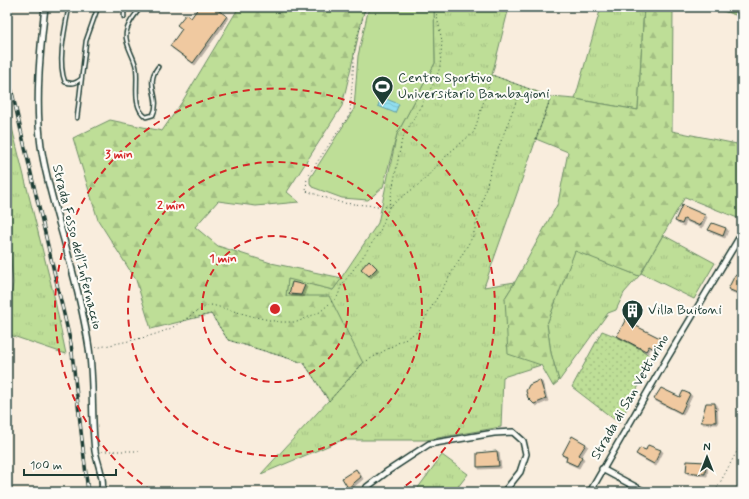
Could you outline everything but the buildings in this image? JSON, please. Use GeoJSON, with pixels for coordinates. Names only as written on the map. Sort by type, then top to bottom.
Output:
{"type":"FeatureCollection","features":[{"type":"Feature","properties":{"kind":"street","name":"Strada Fosso dell'Infernaccio"},"geometry":{"type":"LineString","coordinates":[[45,7],[40,54],[39,102],[41,144],[46,176],[72,267],[89,349],[95,451],[102,481],[101,492]]}},
{"type":"Feature","properties":{"kind":"street","name":"Strada di San Vetturino"},"geometry":{"type":"LineString","coordinates":[[590,492],[698,305],[742,233]]}},
{"type":"Feature","properties":{"kind":"street"},"geometry":{"type":"LineString","coordinates":[[364,492],[388,471],[429,444],[494,433],[513,432],[523,441],[526,454],[520,472],[504,492]]}},
{"type":"Feature","properties":{"kind":"street"},"geometry":{"type":"LineString","coordinates":[[602,469],[645,492]]}},
{"type":"Feature","properties":{"kind":"lane"},"geometry":{"type":"LineString","coordinates":[[69,7],[61,66],[65,82],[71,84],[81,79]]}},
{"type":"Feature","properties":{"kind":"lane"},"geometry":{"type":"LineString","coordinates":[[77,118],[86,41],[98,7]]}},
{"type":"Feature","properties":{"kind":"lane"},"geometry":{"type":"LineString","coordinates":[[124,7],[124,17]]}},
{"type":"Feature","properties":{"kind":"lane"},"geometry":{"type":"LineString","coordinates":[[141,7],[130,22],[126,33],[126,39],[136,67],[138,107],[140,113],[146,117],[153,115],[156,109],[156,101],[152,85],[154,72],[158,67]]}},
{"type":"Feature","properties":{"kind":"path"},"geometry":{"type":"LineString","coordinates":[[366,7],[355,45],[350,114],[307,177],[306,191],[342,203],[389,207],[422,182],[449,153],[474,132],[492,75],[550,97],[536,139]]}},
{"type":"Feature","properties":{"kind":"path"},"geometry":{"type":"LineString","coordinates":[[89,349],[164,332],[178,325],[200,309],[212,305],[279,322],[297,322],[320,312],[338,296],[341,286],[380,231],[389,207],[402,139],[435,81],[440,67],[442,40],[435,7]]}},
{"type":"Feature","properties":{"kind":"path"},"geometry":{"type":"LineString","coordinates":[[187,319],[211,314],[228,340],[304,363],[329,401],[363,363],[417,332],[473,236],[494,162],[522,86]]}},
{"type":"Feature","properties":{"kind":"path"},"geometry":{"type":"LineString","coordinates":[[715,492],[742,442]]}},
{"type":"Feature","properties":{"kind":"path"},"geometry":{"type":"LineString","coordinates":[[95,451],[139,451]]}},
{"type":"Feature","properties":{"kind":"green space"},"geometry":{"type":"Polygon","coordinates":[[[239,7],[365,7],[342,106],[287,192],[299,202],[256,206],[218,201],[195,227],[218,246],[271,263],[342,278],[333,290],[288,279],[286,296],[329,296],[363,363],[329,401],[304,363],[228,340],[211,314],[151,329],[136,280],[98,220],[73,138],[110,120],[162,131],[182,102],[239,7]]]}},
{"type":"Feature","properties":{"kind":"green space","name":"Centro Sportivo Universitario Bambagioni"},"geometry":{"type":"Polygon","coordinates":[[[369,7],[434,7],[435,63],[397,134],[383,187],[368,200],[342,198],[312,187],[310,178],[354,109],[358,56],[369,7]]]}},
{"type":"Feature","properties":{"kind":"green space"},"geometry":{"type":"Polygon","coordinates":[[[434,7],[509,7],[492,75],[551,97],[484,287],[515,282],[505,298],[541,365],[503,377],[501,427],[426,440],[342,440],[261,474],[363,363],[286,296],[288,278],[333,290],[378,223],[397,134],[435,63],[434,7]]]}},
{"type":"Feature","properties":{"kind":"green space"},"geometry":{"type":"Polygon","coordinates":[[[601,7],[644,7],[638,110],[575,99],[601,7]]]}},
{"type":"Feature","properties":{"kind":"green space"},"geometry":{"type":"Polygon","coordinates":[[[644,7],[673,7],[672,131],[742,145],[742,216],[740,219],[685,197],[639,276],[575,251],[547,324],[551,353],[559,381],[553,386],[541,365],[508,354],[505,298],[558,203],[568,152],[536,139],[551,97],[575,99],[638,110],[644,7]]]}},
{"type":"Feature","properties":{"kind":"green space"},"geometry":{"type":"Polygon","coordinates":[[[710,7],[742,7],[742,17],[710,7]]]}},
{"type":"Feature","properties":{"kind":"green space"},"geometry":{"type":"Polygon","coordinates":[[[7,108],[54,296],[66,354],[7,334],[13,283],[7,219],[7,108]]]}},
{"type":"Feature","properties":{"kind":"green space"},"geometry":{"type":"Polygon","coordinates":[[[663,235],[715,263],[694,299],[641,273],[663,235]]]}},
{"type":"Feature","properties":{"kind":"green space"},"geometry":{"type":"Polygon","coordinates":[[[575,250],[639,276],[624,293],[616,310],[608,313],[559,381],[551,353],[547,324],[575,250]]]}},
{"type":"Feature","properties":{"kind":"green space"},"geometry":{"type":"Polygon","coordinates":[[[602,331],[636,346],[653,359],[619,423],[572,387],[602,331]]]}},
{"type":"Feature","properties":{"kind":"green space"},"geometry":{"type":"Polygon","coordinates":[[[442,455],[468,474],[454,492],[415,492],[442,455]]]}},
{"type":"Feature","properties":{"kind":"water"},"geometry":{"type":"Polygon","coordinates":[[[381,97],[399,104],[395,113],[378,106],[381,97]]]}},
{"type":"Feature","properties":{"kind":"railway"},"geometry":{"type":"LineString","coordinates":[[7,71],[71,344],[88,492]]}},
{"type":"Feature","properties":{"kind":"place","name":"Centro Sportivo Universitario Bambagioni"},"geometry":{"type":"Point","coordinates":[383,106]}},
{"type":"Feature","properties":{"kind":"place","name":"Villa Buitoni"},"geometry":{"type":"Point","coordinates":[632,330]}}]}
